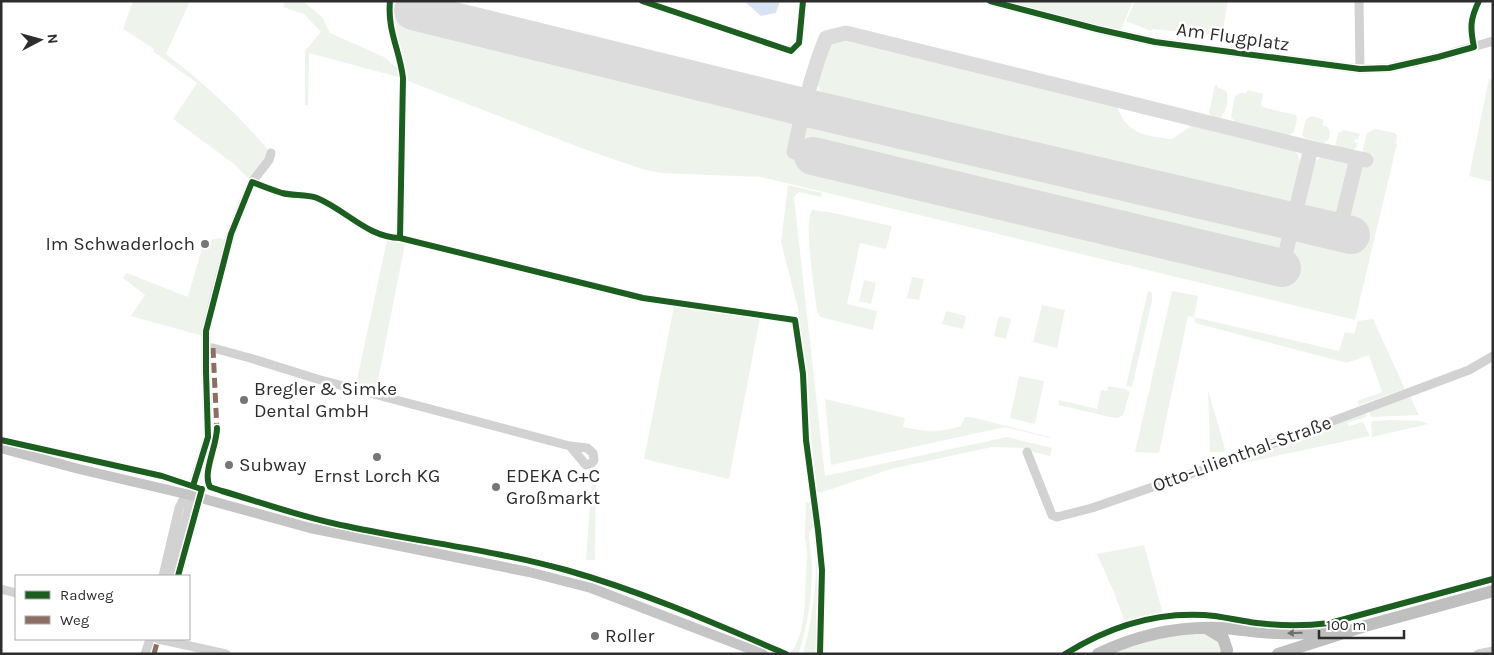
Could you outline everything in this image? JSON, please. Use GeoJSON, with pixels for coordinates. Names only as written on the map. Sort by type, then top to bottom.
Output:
{"type":"FeatureCollection","features":[{"type":"Feature","properties":{"kind":"highway"},"geometry":{"type":"LineString","coordinates":[[1278,654],[1344,632],[1493,592]]}},
{"type":"Feature","properties":{"kind":"highway"},"geometry":{"type":"LineString","coordinates":[[1098,654],[1138,637],[1161,631],[1206,628],[1278,633],[1344,632]]}},
{"type":"Feature","properties":{"kind":"highway"},"geometry":{"type":"LineString","coordinates":[[1206,628],[1223,638],[1227,650],[1226,654]]}},
{"type":"Feature","properties":{"kind":"main road"},"geometry":{"type":"LineString","coordinates":[[1,448],[79,469],[190,495],[310,528],[529,572],[591,588],[763,654]]}},
{"type":"Feature","properties":{"kind":"street","name":"Am Flugplatz"},"geometry":{"type":"LineString","coordinates":[[990,1],[1097,29],[1156,42],[1360,69],[1389,68],[1438,58],[1493,42]]}},
{"type":"Feature","properties":{"kind":"street"},"geometry":{"type":"LineString","coordinates":[[1359,1],[1360,69]]}},
{"type":"Feature","properties":{"kind":"street"},"geometry":{"type":"LineString","coordinates":[[171,575],[190,503],[190,495],[208,437],[206,331],[232,234],[252,182],[269,160],[271,153]]}},
{"type":"Feature","properties":{"kind":"street"},"geometry":{"type":"LineString","coordinates":[[206,348],[213,348],[316,379],[570,446]]}},
{"type":"Feature","properties":{"kind":"street","name":"Otto-Lilienthal-Straße"},"geometry":{"type":"LineString","coordinates":[[1027,452],[1052,514],[1057,517],[1092,508],[1199,471],[1469,370],[1493,356]]}},
{"type":"Feature","properties":{"kind":"street"},"geometry":{"type":"LineString","coordinates":[[163,575],[180,508],[183,500],[190,495]]}},
{"type":"Feature","properties":{"kind":"street"},"geometry":{"type":"LineString","coordinates":[[1,589],[15,594]]}},
{"type":"Feature","properties":{"kind":"street"},"geometry":{"type":"LineString","coordinates":[[145,654],[150,640]]}},
{"type":"Feature","properties":{"kind":"street"},"geometry":{"type":"LineString","coordinates":[[163,640],[226,654]]}},
{"type":"Feature","properties":{"kind":"street"},"geometry":{"type":"LineString","coordinates":[[1478,654],[1493,651]]}},
{"type":"Feature","properties":{"kind":"shaded area"},"geometry":{"type":"Polygon","coordinates":[[[133,1],[190,1],[166,54],[220,100],[269,151],[264,163],[251,181],[234,164],[173,119],[197,83],[154,52],[154,49],[123,29],[133,1]]]}},
{"type":"Feature","properties":{"kind":"shaded area"},"geometry":{"type":"Polygon","coordinates":[[[285,1],[303,1],[322,17],[330,33],[384,57],[398,69],[398,77],[309,53],[308,105],[305,105],[305,51],[321,32],[304,14],[283,7],[285,1]]]}},
{"type":"Feature","properties":{"kind":"shaded area"},"geometry":{"type":"Polygon","coordinates":[[[990,1],[1133,1],[1121,29],[1082,25],[990,1]]]}},
{"type":"Feature","properties":{"kind":"shaded area"},"geometry":{"type":"Polygon","coordinates":[[[1135,1],[1228,1],[1222,36],[1152,29],[1151,31],[1126,21],[1135,1]]]}},
{"type":"Feature","properties":{"kind":"shaded area"},"geometry":{"type":"Polygon","coordinates":[[[392,15],[677,85],[1352,244],[1356,227],[1342,224],[1358,160],[1371,162],[1373,155],[1364,153],[1363,150],[1367,133],[1376,129],[1395,133],[1397,144],[1355,320],[761,177],[661,173],[645,170],[584,149],[408,81],[394,32],[392,15]]]}},
{"type":"Feature","properties":{"kind":"shaded area"},"geometry":{"type":"Polygon","coordinates":[[[846,37],[1115,101],[1124,120],[1136,131],[1143,134],[1172,139],[1196,123],[1291,145],[1298,154],[1301,166],[1300,183],[1293,199],[1287,204],[1280,207],[1271,207],[825,101],[817,83],[829,44],[846,37]]]}},
{"type":"Feature","properties":{"kind":"shaded area"},"geometry":{"type":"Polygon","coordinates":[[[1489,79],[1493,80],[1493,182],[1469,176],[1489,79]]]}},
{"type":"Feature","properties":{"kind":"shaded area"},"geometry":{"type":"Polygon","coordinates":[[[1215,85],[1226,91],[1228,97],[1224,113],[1220,118],[1210,115],[1209,112],[1215,85]]]}},
{"type":"Feature","properties":{"kind":"shaded area"},"geometry":{"type":"Polygon","coordinates":[[[1247,90],[1263,94],[1262,107],[1296,115],[1294,132],[1288,135],[1235,123],[1231,116],[1235,96],[1240,93],[1246,93],[1247,90]]]}},
{"type":"Feature","properties":{"kind":"shaded area"},"geometry":{"type":"Polygon","coordinates":[[[1312,116],[1324,120],[1322,125],[1328,127],[1329,139],[1323,143],[1305,138],[1302,135],[1306,119],[1312,116]]]}},
{"type":"Feature","properties":{"kind":"shaded area"},"geometry":{"type":"Polygon","coordinates":[[[1344,130],[1360,134],[1358,139],[1355,139],[1354,142],[1358,143],[1352,151],[1335,146],[1338,133],[1344,130]]]}},
{"type":"Feature","properties":{"kind":"shaded area"},"geometry":{"type":"Polygon","coordinates":[[[1325,154],[1355,159],[1339,223],[1303,215],[1300,211],[1300,203],[1311,165],[1325,154]]]}},
{"type":"Feature","properties":{"kind":"shaded area"},"geometry":{"type":"Polygon","coordinates":[[[788,185],[822,193],[821,197],[799,192],[794,197],[825,476],[1007,437],[1052,448],[1050,456],[1024,448],[992,447],[891,469],[817,493],[798,309],[781,242],[788,185]]]}},
{"type":"Feature","properties":{"kind":"shaded area"},"geometry":{"type":"Polygon","coordinates":[[[812,210],[892,226],[886,249],[860,243],[847,304],[877,311],[873,330],[820,317],[817,311],[809,243],[812,210]]]}},
{"type":"Feature","properties":{"kind":"shaded area"},"geometry":{"type":"Polygon","coordinates":[[[220,238],[226,243],[203,336],[131,316],[145,295],[123,278],[127,273],[188,297],[202,248],[209,247],[211,240],[220,238]]]}},
{"type":"Feature","properties":{"kind":"shaded area"},"geometry":{"type":"Polygon","coordinates":[[[387,240],[405,244],[376,390],[356,384],[387,240]]]}},
{"type":"Feature","properties":{"kind":"shaded area"},"geometry":{"type":"Polygon","coordinates":[[[912,277],[924,279],[919,300],[907,298],[912,277]]]}},
{"type":"Feature","properties":{"kind":"shaded area"},"geometry":{"type":"Polygon","coordinates":[[[864,280],[876,283],[871,304],[859,301],[864,280]]]}},
{"type":"Feature","properties":{"kind":"shaded area"},"geometry":{"type":"Polygon","coordinates":[[[1148,291],[1152,293],[1152,301],[1132,387],[1126,386],[1148,291]]]}},
{"type":"Feature","properties":{"kind":"shaded area"},"geometry":{"type":"Polygon","coordinates":[[[1172,291],[1198,296],[1194,317],[1188,316],[1159,453],[1135,452],[1172,291]]]}},
{"type":"Feature","properties":{"kind":"shaded area"},"geometry":{"type":"Polygon","coordinates":[[[1042,305],[1065,310],[1057,348],[1033,342],[1042,305]]]}},
{"type":"Feature","properties":{"kind":"shaded area"},"geometry":{"type":"Polygon","coordinates":[[[674,306],[760,318],[729,479],[644,459],[674,306]]]}},
{"type":"Feature","properties":{"kind":"shaded area"},"geometry":{"type":"Polygon","coordinates":[[[946,311],[966,316],[963,329],[942,324],[946,311]]]}},
{"type":"Feature","properties":{"kind":"shaded area"},"geometry":{"type":"Polygon","coordinates":[[[999,316],[1011,319],[1006,339],[994,336],[999,316]]]}},
{"type":"Feature","properties":{"kind":"shaded area"},"geometry":{"type":"Polygon","coordinates":[[[1194,317],[1339,351],[1345,332],[1354,334],[1358,321],[1373,319],[1405,389],[1359,405],[1357,401],[1382,392],[1369,355],[1347,363],[1195,323],[1194,317]]]}},
{"type":"Feature","properties":{"kind":"shaded area"},"geometry":{"type":"Polygon","coordinates":[[[1019,376],[1044,381],[1035,424],[1010,418],[1019,376]]]}},
{"type":"Feature","properties":{"kind":"shaded area"},"geometry":{"type":"Polygon","coordinates":[[[1108,386],[1125,389],[1130,392],[1123,415],[1118,418],[1058,405],[1059,400],[1097,409],[1101,390],[1107,391],[1108,386]]]}},
{"type":"Feature","properties":{"kind":"shaded area"},"geometry":{"type":"Polygon","coordinates":[[[1208,390],[1224,445],[1225,450],[1223,452],[1210,452],[1208,390]]]}},
{"type":"Feature","properties":{"kind":"shaded area"},"geometry":{"type":"Polygon","coordinates":[[[1410,396],[1419,415],[1372,417],[1370,415],[1370,411],[1410,396]]]}},
{"type":"Feature","properties":{"kind":"shaded area"},"geometry":{"type":"Polygon","coordinates":[[[825,399],[905,418],[903,427],[911,429],[926,431],[946,430],[961,426],[965,417],[971,417],[1050,437],[1005,427],[831,465],[825,399]]]}},
{"type":"Feature","properties":{"kind":"shaded area"},"geometry":{"type":"Polygon","coordinates":[[[1365,412],[1366,417],[1347,423],[1349,426],[1363,422],[1370,436],[1234,465],[1234,462],[1365,412]]]}},
{"type":"Feature","properties":{"kind":"shaded area"},"geometry":{"type":"Polygon","coordinates":[[[1373,421],[1421,421],[1428,424],[1372,437],[1371,424],[1373,421]]]}},
{"type":"Feature","properties":{"kind":"shaded area"},"geometry":{"type":"Polygon","coordinates":[[[592,478],[596,478],[595,560],[586,560],[592,478]]]}},
{"type":"Feature","properties":{"kind":"shaded area"},"geometry":{"type":"Polygon","coordinates":[[[806,502],[812,503],[814,519],[809,533],[812,564],[811,590],[805,632],[797,654],[790,653],[796,645],[804,614],[807,552],[805,538],[806,502]]]}},
{"type":"Feature","properties":{"kind":"shaded area"},"geometry":{"type":"Polygon","coordinates":[[[817,535],[819,585],[816,654],[803,654],[814,596],[816,568],[814,536],[817,535]]]}},
{"type":"Feature","properties":{"kind":"shaded area"},"geometry":{"type":"Polygon","coordinates":[[[1144,545],[1163,614],[1147,615],[1125,622],[1097,554],[1144,545]]]}},
{"type":"Feature","properties":{"kind":"shaded area"},"geometry":{"type":"Polygon","coordinates":[[[1201,632],[1217,635],[1224,654],[1105,654],[1164,634],[1201,632]]]}},
{"type":"Feature","properties":{"kind":"water"},"geometry":{"type":"Polygon","coordinates":[[[744,1],[780,1],[776,13],[761,16],[744,1]]]}},
{"type":"Feature","properties":{"kind":"taxiway"},"geometry":{"type":"LineString","coordinates":[[813,156],[794,152],[807,94],[826,38],[846,33],[1366,160]]}},
{"type":"Feature","properties":{"kind":"taxiway"},"geometry":{"type":"LineString","coordinates":[[1282,268],[1311,148]]}},
{"type":"Feature","properties":{"kind":"taxiway"},"geometry":{"type":"LineString","coordinates":[[1339,232],[1357,158]]}},
{"type":"Feature","properties":{"kind":"runway"},"geometry":{"type":"LineString","coordinates":[[413,11],[803,107],[1351,235]]}},
{"type":"Feature","properties":{"kind":"runway"},"geometry":{"type":"LineString","coordinates":[[813,156],[1282,268]]}},
{"type":"Feature","properties":{"kind":"marked path"},"geometry":{"type":"LineString","coordinates":[[213,348],[217,431]]}},
{"type":"Feature","properties":{"kind":"marked path"},"geometry":{"type":"LineString","coordinates":[[154,654],[158,640]]}},
{"type":"Feature","properties":{"kind":"cycle path"},"geometry":{"type":"LineString","coordinates":[[390,1],[390,21],[403,78],[400,238]]}},
{"type":"Feature","properties":{"kind":"cycle path"},"geometry":{"type":"LineString","coordinates":[[642,1],[791,51],[799,43],[803,1]]}},
{"type":"Feature","properties":{"kind":"cycle path"},"geometry":{"type":"LineString","coordinates":[[990,1],[1155,42],[1360,69],[1389,68],[1474,47],[1472,24],[1479,1]]}},
{"type":"Feature","properties":{"kind":"cycle path"},"geometry":{"type":"LineString","coordinates":[[193,486],[208,437],[206,331],[231,234],[252,182],[282,193],[317,198],[367,228],[388,236],[643,298],[795,320],[803,374],[806,440],[822,570],[820,654]]}},
{"type":"Feature","properties":{"kind":"cycle path"},"geometry":{"type":"LineString","coordinates":[[217,428],[208,474],[210,487],[330,523],[512,557],[594,578],[705,619],[786,654]]}},
{"type":"Feature","properties":{"kind":"cycle path"},"geometry":{"type":"LineString","coordinates":[[1,440],[162,476],[201,489]]}},
{"type":"Feature","properties":{"kind":"cycle path"},"geometry":{"type":"LineString","coordinates":[[178,575],[202,489]]}},
{"type":"Feature","properties":{"kind":"cycle path"},"geometry":{"type":"LineString","coordinates":[[1065,654],[1081,644],[1114,629],[1149,619],[1167,616],[1204,615],[1275,625],[1330,623],[1493,579]]}},
{"type":"Feature","properties":{"kind":"place","name":"Im Schwaderloch"},"geometry":{"type":"Point","coordinates":[205,244]}},
{"type":"Feature","properties":{"kind":"place","name":"Bregler & Simke Dental GmbH"},"geometry":{"type":"Point","coordinates":[244,400]}},
{"type":"Feature","properties":{"kind":"place","name":"Ernst Lorch KG"},"geometry":{"type":"Point","coordinates":[377,457]}},
{"type":"Feature","properties":{"kind":"place","name":"Subway"},"geometry":{"type":"Point","coordinates":[229,465]}},
{"type":"Feature","properties":{"kind":"place","name":"EDEKA C+C Großmarkt"},"geometry":{"type":"Point","coordinates":[496,487]}},
{"type":"Feature","properties":{"kind":"place","name":"Roller"},"geometry":{"type":"Point","coordinates":[595,636]}}]}
